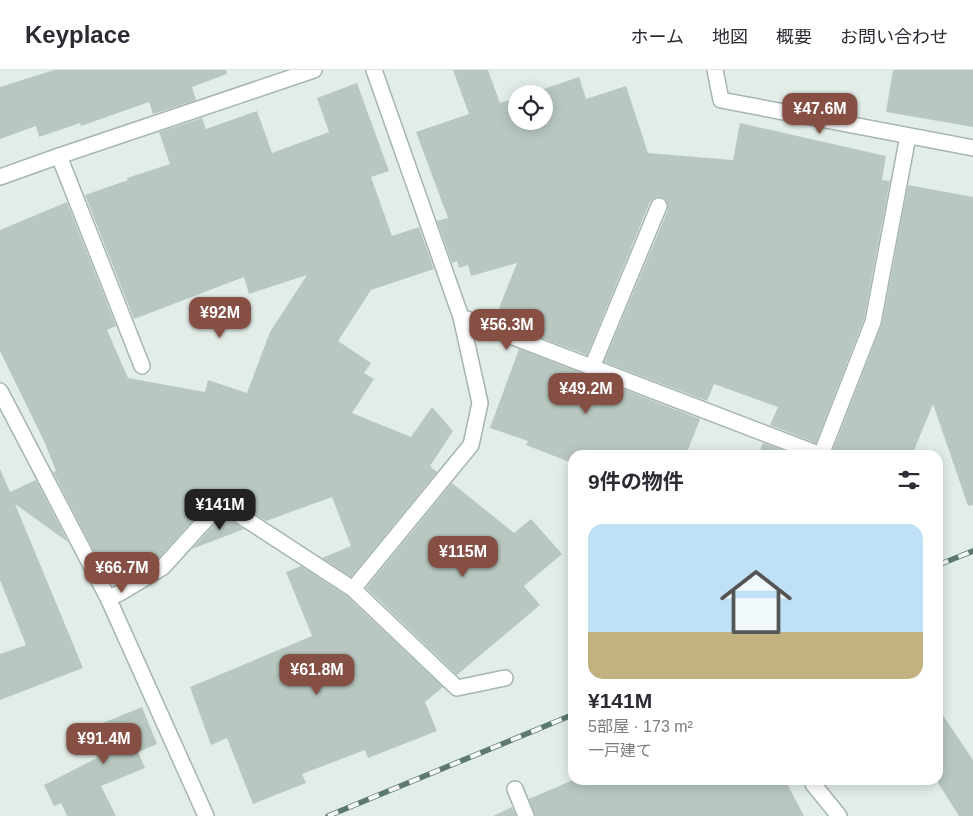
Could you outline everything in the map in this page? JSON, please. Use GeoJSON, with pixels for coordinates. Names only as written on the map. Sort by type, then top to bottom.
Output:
{"type":"FeatureCollection","features":[{"type":"Feature","properties":{"kind":"street"},"geometry":{"type":"LineString","coordinates":[[0,177],[314,70]]}},
{"type":"Feature","properties":{"kind":"street"},"geometry":{"type":"LineString","coordinates":[[353,588],[471,445],[480,403],[461,317],[374,70]]}},
{"type":"Feature","properties":{"kind":"street"},"geometry":{"type":"LineString","coordinates":[[715,70],[721,100],[973,148]]}},
{"type":"Feature","properties":{"kind":"street"},"geometry":{"type":"LineString","coordinates":[[823,450],[873,322],[908,136]]}},
{"type":"Feature","properties":{"kind":"street"},"geometry":{"type":"LineString","coordinates":[[59,156],[142,366]]}},
{"type":"Feature","properties":{"kind":"street"},"geometry":{"type":"LineString","coordinates":[[592,367],[659,206]]}},
{"type":"Feature","properties":{"kind":"street"},"geometry":{"type":"LineString","coordinates":[[461,317],[808,450]]}},
{"type":"Feature","properties":{"kind":"street"},"geometry":{"type":"LineString","coordinates":[[0,391],[108,598],[206,816]]}},
{"type":"Feature","properties":{"kind":"street"},"geometry":{"type":"LineString","coordinates":[[108,598],[120,593],[163,567],[221,503],[353,588],[457,688],[505,678]]}},
{"type":"Feature","properties":{"kind":"street"},"geometry":{"type":"LineString","coordinates":[[815,785],[840,816]]}},
{"type":"Feature","properties":{"kind":"street"},"geometry":{"type":"LineString","coordinates":[[514,789],[526,816]]}},
{"type":"Feature","properties":{"kind":"building"},"geometry":{"type":"Polygon","coordinates":[[[54,70],[226,70],[227,74],[192,87],[196,100],[153,114],[149,102],[81,126],[80,123],[39,137],[36,126],[0,139],[0,87],[54,70]]]}},
{"type":"Feature","properties":{"kind":"building"},"geometry":{"type":"Polygon","coordinates":[[[453,70],[488,70],[500,103],[508,100],[508,130],[553,130],[553,86],[579,77],[586,99],[626,86],[648,153],[733,160],[740,123],[886,156],[882,180],[890,181],[864,319],[816,443],[770,425],[778,407],[714,384],[707,401],[604,362],[668,210],[668,204],[663,198],[657,197],[650,202],[587,355],[525,332],[530,320],[499,308],[517,263],[471,276],[468,265],[459,268],[457,261],[452,263],[437,221],[448,218],[416,132],[469,114],[453,70]]]}},
{"type":"Feature","properties":{"kind":"building"},"geometry":{"type":"Polygon","coordinates":[[[893,70],[973,70],[973,127],[886,112],[893,70]]]}},
{"type":"Feature","properties":{"kind":"building"},"geometry":{"type":"Polygon","coordinates":[[[357,83],[389,171],[371,177],[392,236],[419,227],[434,269],[371,290],[338,341],[371,363],[364,373],[374,379],[352,413],[411,437],[432,407],[453,431],[430,466],[437,472],[351,577],[322,558],[351,546],[332,497],[266,521],[222,494],[214,497],[157,560],[118,576],[101,565],[53,472],[56,471],[44,441],[0,351],[0,230],[67,202],[116,326],[107,330],[128,378],[205,392],[208,380],[247,393],[270,332],[307,275],[249,294],[244,277],[134,319],[85,195],[128,180],[127,178],[170,164],[159,132],[202,118],[206,129],[257,111],[272,153],[329,132],[317,98],[357,83]]]}},
{"type":"Feature","properties":{"kind":"building"},"geometry":{"type":"Polygon","coordinates":[[[908,185],[973,197],[973,505],[968,506],[933,404],[914,450],[833,450],[882,324],[908,185]]]}},
{"type":"Feature","properties":{"kind":"building"},"geometry":{"type":"Polygon","coordinates":[[[519,349],[700,419],[688,450],[568,450],[568,461],[526,445],[528,441],[490,428],[519,349]]]}},
{"type":"Feature","properties":{"kind":"building"},"geometry":{"type":"Polygon","coordinates":[[[763,443],[782,450],[760,450],[763,443]]]}},
{"type":"Feature","properties":{"kind":"building"},"geometry":{"type":"Polygon","coordinates":[[[0,469],[10,492],[36,480],[68,542],[15,504],[83,668],[0,700],[0,654],[26,645],[0,580],[0,469]]]}},
{"type":"Feature","properties":{"kind":"building"},"geometry":{"type":"Polygon","coordinates":[[[452,483],[514,533],[531,519],[562,554],[524,586],[540,605],[457,675],[366,588],[452,483]]]}},
{"type":"Feature","properties":{"kind":"building"},"geometry":{"type":"Polygon","coordinates":[[[223,515],[244,529],[192,549],[223,515]]]}},
{"type":"Feature","properties":{"kind":"building"},"geometry":{"type":"Polygon","coordinates":[[[301,566],[347,596],[443,687],[425,702],[437,731],[368,758],[365,750],[302,774],[306,783],[253,804],[227,738],[211,745],[190,687],[312,636],[286,572],[301,566]]]}},
{"type":"Feature","properties":{"kind":"building"},"geometry":{"type":"Polygon","coordinates":[[[142,707],[157,744],[138,752],[145,768],[101,786],[116,816],[67,816],[61,803],[54,806],[44,785],[97,758],[86,730],[142,707]]]}},
{"type":"Feature","properties":{"kind":"building"},"geometry":{"type":"Polygon","coordinates":[[[943,715],[973,760],[973,816],[959,816],[939,785],[943,785],[943,715]]]}},
{"type":"Feature","properties":{"kind":"building"},"geometry":{"type":"Polygon","coordinates":[[[568,782],[568,785],[788,785],[804,816],[535,816],[529,799],[568,782]]]}},
{"type":"Feature","properties":{"kind":"building"},"geometry":{"type":"Polygon","coordinates":[[[512,807],[516,816],[493,816],[512,807]]]}},
{"type":"Feature","properties":{"kind":"railway"},"geometry":{"type":"LineString","coordinates":[[943,563],[973,551]]}},
{"type":"Feature","properties":{"kind":"railway"},"geometry":{"type":"LineString","coordinates":[[328,816],[568,717]]}}]}
